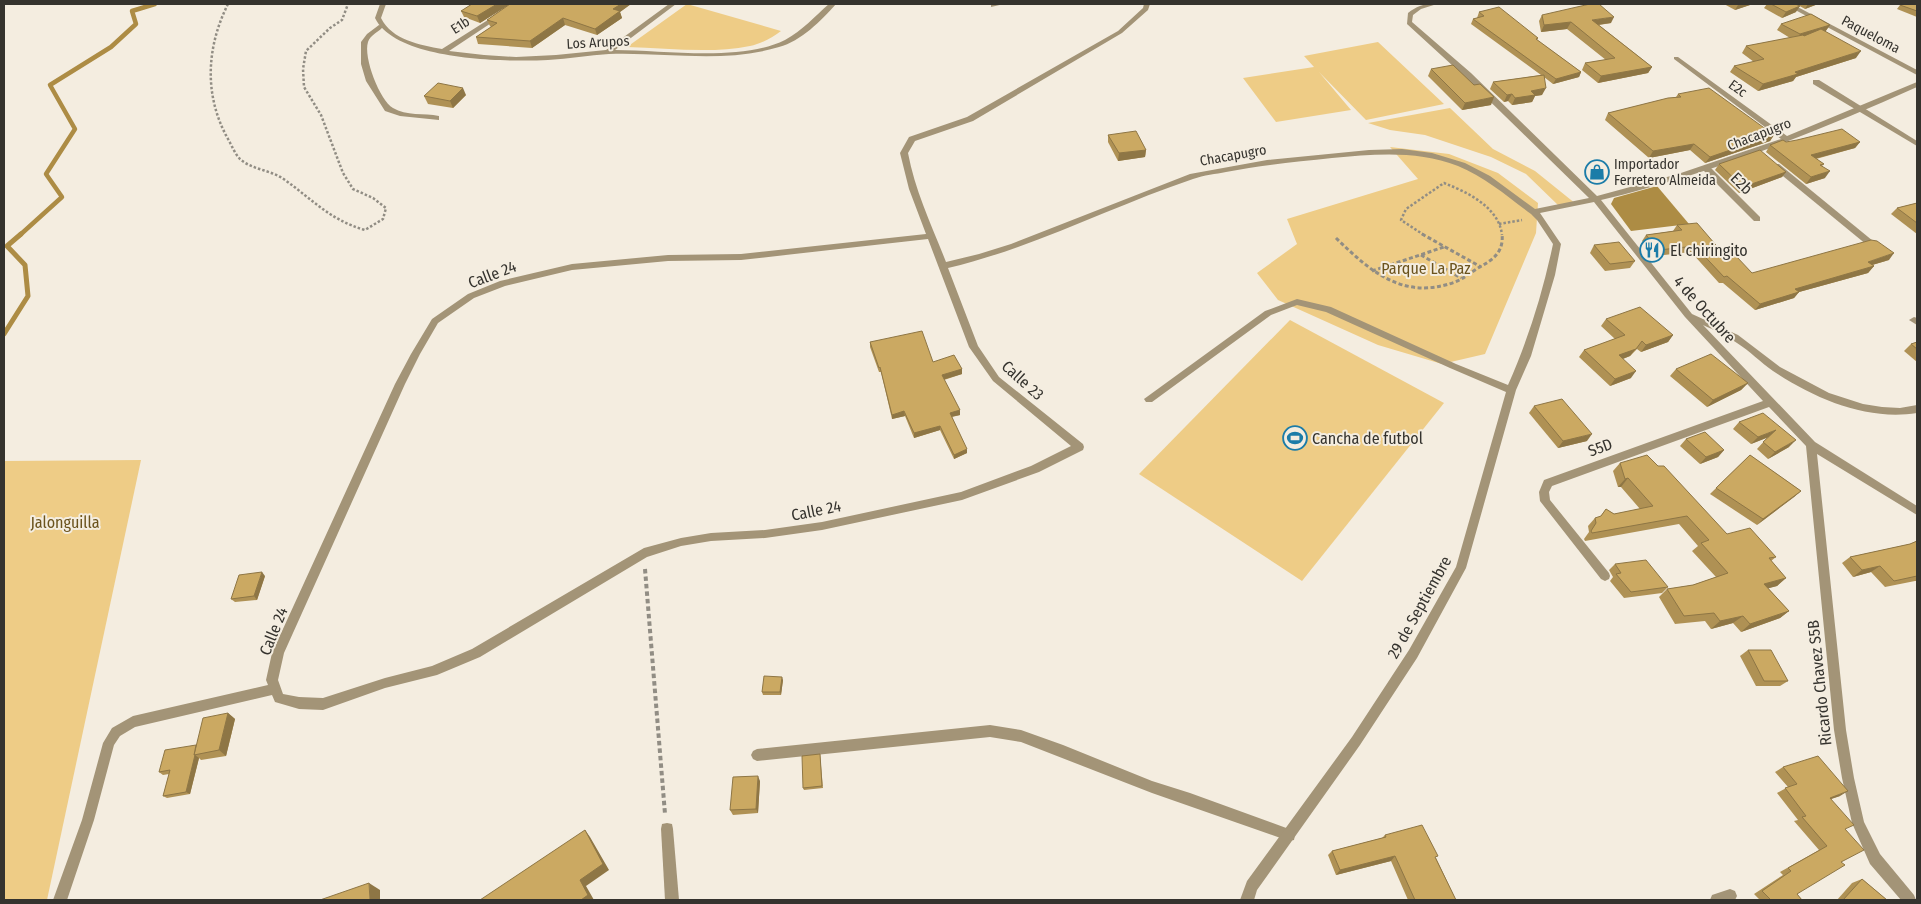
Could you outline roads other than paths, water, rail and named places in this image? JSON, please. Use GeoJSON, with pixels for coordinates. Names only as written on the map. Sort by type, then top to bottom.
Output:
{"type":"FeatureCollection","features":[{"type":"Feature","properties":{"kind":"street"},"geometry":{"type":"LineString","coordinates":[[384,4],[378,18],[381,26],[369,34],[364,42],[365,64],[370,81],[388,109],[400,114],[436,118]]}},
{"type":"Feature","properties":{"kind":"street","name":"E1b"},"geometry":{"type":"LineString","coordinates":[[442,52],[517,4]]}},
{"type":"Feature","properties":{"kind":"street"},"geometry":{"type":"LineString","coordinates":[[608,52],[673,4]]}},
{"type":"Feature","properties":{"kind":"street","name":"Los Arupos"},"geometry":{"type":"LineString","coordinates":[[381,26],[404,41],[442,52],[496,59],[548,58],[608,52],[719,53],[750,51],[779,45],[798,35],[833,4]]}},
{"type":"Feature","properties":{"kind":"street"},"geometry":{"type":"LineString","coordinates":[[993,6],[1001,4]]}},
{"type":"Feature","properties":{"kind":"street"},"geometry":{"type":"LineString","coordinates":[[942,266],[912,189],[906,168],[904,153],[912,139],[970,119],[1120,32],[1146,9],[1147,4]]}},
{"type":"Feature","properties":{"kind":"street","name":"4 de Octubre"},"geometry":{"type":"LineString","coordinates":[[1434,4],[1419,8],[1410,14],[1410,23],[1468,75],[1597,201],[1688,316],[1811,444],[1917,511]]}},
{"type":"Feature","properties":{"kind":"street","name":"Paqueloma"},"geometry":{"type":"LineString","coordinates":[[1787,4],[1917,73]]}},
{"type":"Feature","properties":{"kind":"street","name":"E2c"},"geometry":{"type":"LineString","coordinates":[[1676,58],[1786,138]]}},
{"type":"Feature","properties":{"kind":"street"},"geometry":{"type":"LineString","coordinates":[[1816,82],[1917,144]]}},
{"type":"Feature","properties":{"kind":"street","name":"Chacapugro"},"geometry":{"type":"LineString","coordinates":[[942,266],[981,257],[1014,246],[1193,176],[1266,162],[1369,152],[1402,151],[1432,155],[1462,165],[1487,178],[1537,215],[1597,201],[1706,168],[1861,110],[1917,84]]}},
{"type":"Feature","properties":{"kind":"street"},"geometry":{"type":"LineString","coordinates":[[1756,150],[1764,156]]}},
{"type":"Feature","properties":{"kind":"street"},"geometry":{"type":"LineString","coordinates":[[1771,162],[1870,242]]}},
{"type":"Feature","properties":{"kind":"street","name":"E2b"},"geometry":{"type":"LineString","coordinates":[[1706,168],[1757,219]]}},
{"type":"Feature","properties":{"kind":"street","name":"29 de Septiembre"},"geometry":{"type":"LineString","coordinates":[[1248,900],[1252,886],[1356,741],[1413,654],[1461,568],[1511,390],[1526,356],[1551,275],[1557,244],[1537,215]]}},
{"type":"Feature","properties":{"kind":"street","name":"Calle 24"},"geometry":{"type":"LineString","coordinates":[[931,236],[741,257],[668,258],[572,267],[503,283],[471,296],[435,321],[400,384],[278,653],[272,680],[279,698],[299,703],[323,704],[385,683],[433,671],[476,653],[644,553],[681,542],[765,534],[822,526],[962,496],[1034,469],[1079,447]]}},
{"type":"Feature","properties":{"kind":"street","name":"Calle 23"},"geometry":{"type":"LineString","coordinates":[[942,266],[974,348],[996,379],[1079,447]]}},
{"type":"Feature","properties":{"kind":"street"},"geometry":{"type":"LineString","coordinates":[[1149,400],[1268,313],[1297,302],[1328,309],[1453,366],[1511,390]]}},
{"type":"Feature","properties":{"kind":"street"},"geometry":{"type":"LineString","coordinates":[[1688,316],[1734,337],[1777,370],[1797,382],[1845,402],[1866,409],[1888,412],[1917,409]]}},
{"type":"Feature","properties":{"kind":"street","name":"S5D"},"geometry":{"type":"LineString","coordinates":[[1605,576],[1545,502],[1544,492],[1548,483],[1771,402]]}},
{"type":"Feature","properties":{"kind":"street","name":"Ricardo Chavez S5B"},"geometry":{"type":"LineString","coordinates":[[1811,444],[1840,730],[1848,778],[1858,823],[1875,859],[1909,900]]}},
{"type":"Feature","properties":{"kind":"street"},"geometry":{"type":"LineString","coordinates":[[60,900],[88,820],[109,743],[116,732],[133,722],[154,716],[217,704],[276,689]]}},
{"type":"Feature","properties":{"kind":"street"},"geometry":{"type":"LineString","coordinates":[[758,755],[990,731],[1021,736],[1152,787],[1289,835]]}},
{"type":"Feature","properties":{"kind":"street"},"geometry":{"type":"LineString","coordinates":[[667,829],[672,900]]}},
{"type":"Feature","properties":{"kind":"waterway"},"geometry":{"type":"LineString","coordinates":[[20,235],[62,197],[46,174],[75,129],[50,85],[111,47],[136,24],[132,11],[155,4]]}},
{"type":"Feature","properties":{"kind":"waterway"},"geometry":{"type":"LineString","coordinates":[[4,334],[28,296],[25,265],[7,246],[21,234]]}},
{"type":"Feature","properties":{"kind":"place","name":"Importador Ferretero Almeida"},"geometry":{"type":"Point","coordinates":[1597,172]}},
{"type":"Feature","properties":{"kind":"place","name":"El chiringito"},"geometry":{"type":"Point","coordinates":[1652,250]}},
{"type":"Feature","properties":{"kind":"place","name":"Cancha de futbol"},"geometry":{"type":"Point","coordinates":[1295,438]}},
{"type":"Feature","properties":{"kind":"park label","name":"Parque La Paz"},"geometry":{"type":"Point","coordinates":[1426,268]}},
{"type":"Feature","properties":{"kind":"park label","name":"Jalonguilla"},"geometry":{"type":"Point","coordinates":[65,522]}}]}
